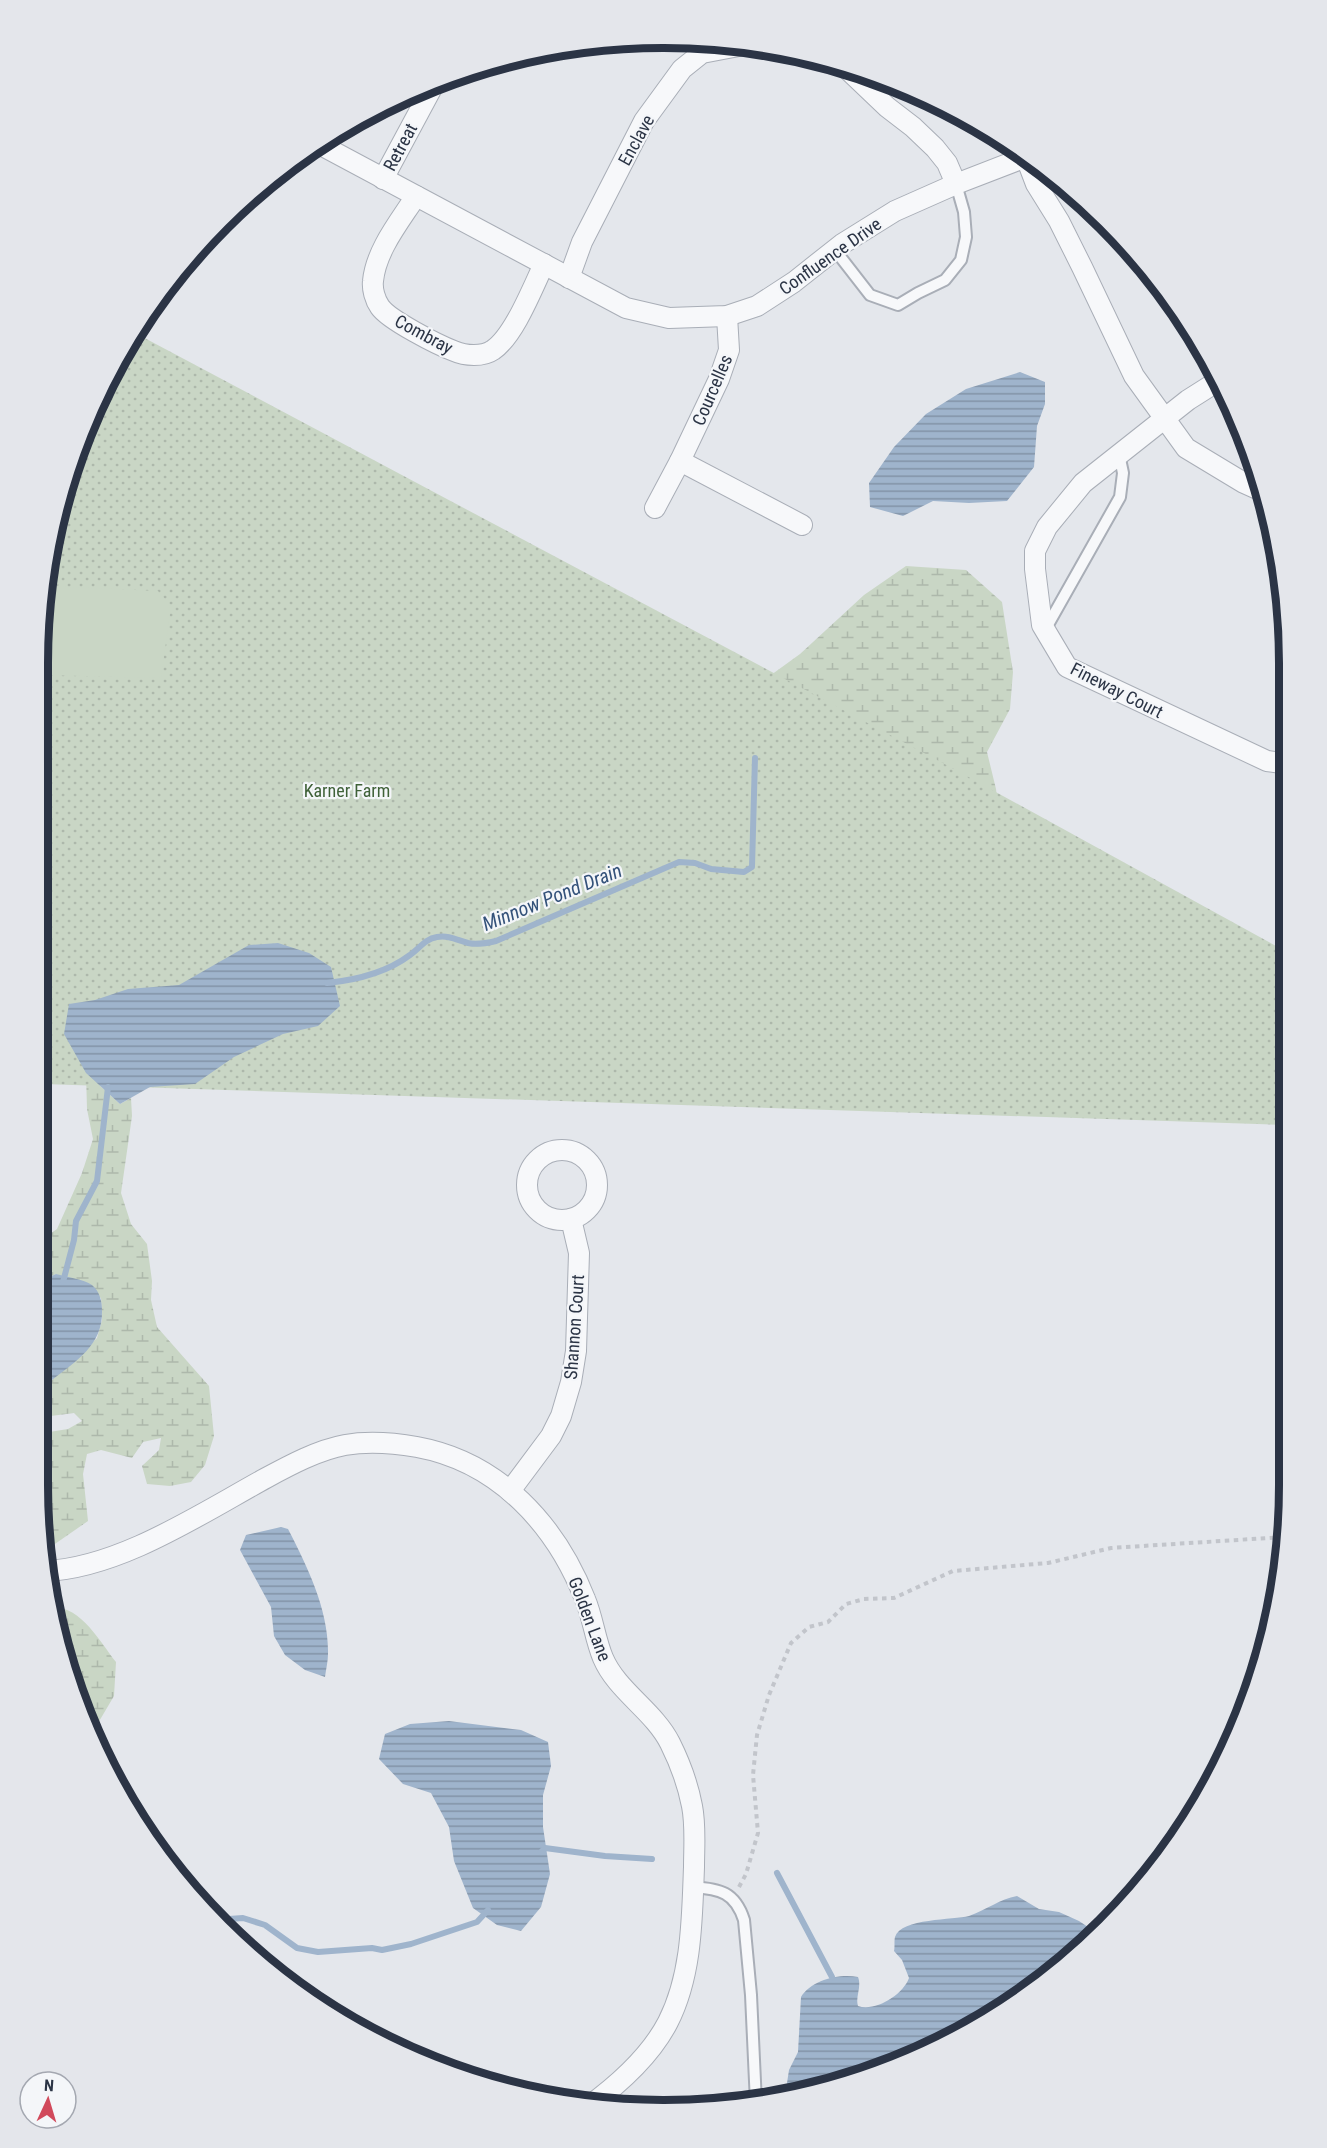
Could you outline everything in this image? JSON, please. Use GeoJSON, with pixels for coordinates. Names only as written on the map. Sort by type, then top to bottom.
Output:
{"type":"FeatureCollection","features":[{"type":"Feature","properties":{"kind":"street","name":"Enclave"},"geometry":{"type":"LineString","coordinates":[[569,278],[582,242],[644,121],[696,49]]}},
{"type":"Feature","properties":{"kind":"street"},"geometry":{"type":"LineString","coordinates":[[859,80],[935,148],[947,163],[956,184]]}},
{"type":"Feature","properties":{"kind":"street","name":"Retreat"},"geometry":{"type":"LineString","coordinates":[[383,179],[428,95]]}},
{"type":"Feature","properties":{"kind":"street","name":"Confluence Drive"},"geometry":{"type":"LineString","coordinates":[[327,149],[626,308],[669,318],[727,316],[757,306],[794,282],[835,250],[895,211],[1016,160]]}},
{"type":"Feature","properties":{"kind":"street","name":"Confluence Drive"},"geometry":{"type":"LineString","coordinates":[[1031,170],[1036,184],[1059,221],[1134,375],[1186,448],[1253,487]]}},
{"type":"Feature","properties":{"kind":"street","name":"Combray"},"geometry":{"type":"LineString","coordinates":[[416,196],[387,242],[373,281],[374,294],[380,307],[404,326],[454,352],[483,355],[494,350],[522,312],[544,264]]}},
{"type":"Feature","properties":{"kind":"street","name":"Courcelles"},"geometry":{"type":"LineString","coordinates":[[655,508],[719,379],[729,350],[727,316]]}},
{"type":"Feature","properties":{"kind":"street","name":"Fineway Court"},"geometry":{"type":"LineString","coordinates":[[1212,385],[1188,400],[1083,483],[1047,526],[1035,551],[1042,625],[1067,667],[1267,761],[1279,763]]}},
{"type":"Feature","properties":{"kind":"street"},"geometry":{"type":"LineString","coordinates":[[680,461],[802,525]]}},
{"type":"Feature","properties":{"kind":"street","name":"Shannon Court"},"geometry":{"type":"LineString","coordinates":[[510,1491],[551,1436],[561,1416],[571,1382],[576,1351],[579,1253],[572,1219]]}},
{"type":"Feature","properties":{"kind":"street","name":"Golden Lane"},"geometry":{"type":"LineString","coordinates":[[54,1571],[89,1565],[127,1551],[279,1472],[324,1451],[345,1445],[372,1443],[417,1447],[443,1454],[469,1464],[510,1491],[531,1509],[567,1560],[586,1600],[603,1657],[611,1672],[657,1723],[669,1741],[684,1774],[693,1809],[693,1887],[689,1948],[681,1988],[668,2022],[651,2048],[600,2097]]}},
{"type":"Feature","properties":{"kind":"lane"},"geometry":{"type":"LineString","coordinates":[[835,250],[870,295],[898,305],[918,292],[945,280],[961,260],[966,237],[964,212],[956,184]]}},
{"type":"Feature","properties":{"kind":"lane"},"geometry":{"type":"LineString","coordinates":[[1045,630],[1120,497],[1123,473],[1119,453]]}},
{"type":"Feature","properties":{"kind":"lane"},"geometry":{"type":"LineString","coordinates":[[693,1887],[718,1890],[730,1896],[741,1910],[747,1936],[755,2093]]}},
{"type":"Feature","properties":{"kind":"path"},"geometry":{"type":"LineString","coordinates":[[730,1896],[741,1886],[758,1833],[753,1774],[757,1735],[769,1695],[791,1643],[808,1627],[828,1622],[846,1604],[864,1599],[894,1598],[953,1571],[1048,1563],[1111,1548],[1277,1537]]}},
{"type":"Feature","properties":{"kind":"green space","name":"Karner Farm"},"geometry":{"type":"Polygon","coordinates":[[[142,337],[954,769],[1279,948],[1279,1125],[48,1084],[48,664],[53,583],[69,504],[81,466],[111,391],[142,337]]]}},
{"type":"Feature","properties":{"kind":"green space"},"geometry":{"type":"Polygon","coordinates":[[[906,566],[966,570],[1002,602],[1013,672],[1010,709],[987,752],[996,789],[1001,831],[742,696],[800,654],[864,595],[906,566]]]}},
{"type":"Feature","properties":{"kind":"green space"},"geometry":{"type":"Polygon","coordinates":[[[53,586],[158,591],[171,606],[161,678],[48,675],[53,586]]]}},
{"type":"Feature","properties":{"kind":"green space"},"geometry":{"type":"Polygon","coordinates":[[[86,1073],[120,1104],[131,1098],[132,1116],[121,1193],[131,1224],[147,1244],[152,1281],[151,1300],[157,1327],[209,1386],[214,1436],[205,1465],[191,1482],[170,1486],[147,1484],[142,1466],[159,1450],[161,1438],[143,1442],[132,1458],[101,1450],[87,1454],[83,1474],[88,1521],[51,1546],[48,1432],[68,1429],[82,1421],[74,1413],[48,1416],[48,1379],[52,1380],[97,1338],[102,1320],[101,1298],[56,1274],[48,1278],[48,1235],[57,1229],[82,1173],[93,1139],[87,1109],[86,1073]]]}},
{"type":"Feature","properties":{"kind":"green space"},"geometry":{"type":"Polygon","coordinates":[[[61,1608],[72,1612],[81,1619],[116,1662],[114,1696],[97,1725],[69,1644],[61,1608]]]}},
{"type":"Feature","properties":{"kind":"water"},"geometry":{"type":"Polygon","coordinates":[[[1020,372],[1045,382],[1045,404],[1037,426],[1034,467],[1007,501],[969,503],[933,501],[903,516],[870,507],[869,483],[894,447],[926,414],[966,389],[1020,372]]]}},
{"type":"Feature","properties":{"kind":"water"},"geometry":{"type":"Polygon","coordinates":[[[278,943],[309,953],[331,967],[340,1006],[318,1026],[283,1034],[234,1057],[195,1084],[150,1087],[120,1104],[86,1073],[64,1034],[69,1004],[95,1000],[128,989],[179,985],[249,945],[278,943]]]}},
{"type":"Feature","properties":{"kind":"water"},"geometry":{"type":"Polygon","coordinates":[[[56,1274],[89,1283],[97,1291],[102,1304],[101,1323],[93,1343],[79,1359],[52,1380],[48,1379],[48,1278],[56,1274]]]}},
{"type":"Feature","properties":{"kind":"water"},"geometry":{"type":"Polygon","coordinates":[[[281,1527],[288,1529],[321,1605],[327,1638],[328,1657],[325,1677],[305,1670],[285,1655],[274,1636],[271,1607],[240,1550],[246,1535],[281,1527]]]}},
{"type":"Feature","properties":{"kind":"water"},"geometry":{"type":"Polygon","coordinates":[[[449,1721],[521,1730],[548,1742],[551,1766],[543,1795],[543,1827],[550,1874],[541,1907],[521,1931],[497,1925],[473,1908],[454,1861],[449,1827],[431,1793],[403,1784],[379,1759],[385,1734],[410,1724],[449,1721]]]}},
{"type":"Feature","properties":{"kind":"water"},"geometry":{"type":"Polygon","coordinates":[[[1017,1896],[1039,1909],[1059,1912],[1090,1928],[1038,1973],[971,2018],[936,2037],[861,2067],[786,2087],[789,2070],[798,2052],[801,1997],[806,1991],[826,1979],[851,1976],[858,1977],[858,2006],[872,2007],[888,2001],[901,1990],[909,1978],[902,1960],[894,1951],[895,1937],[899,1931],[917,1923],[969,1916],[1017,1896]]]}},
{"type":"Feature","properties":{"kind":"waterway","name":"Minnow Pond Drain"},"geometry":{"type":"LineString","coordinates":[[327,983],[360,978],[391,967],[426,942],[437,937],[449,937],[472,944],[496,941],[679,862],[695,863],[711,869],[744,872],[752,867],[755,758]]}},
{"type":"Feature","properties":{"kind":"waterway","name":"Minnow Pond Drain"},"geometry":{"type":"LineString","coordinates":[[63,1282],[74,1240],[76,1221],[97,1181],[108,1087]]}},
{"type":"Feature","properties":{"kind":"waterway"},"geometry":{"type":"LineString","coordinates":[[541,1852],[545,1848],[605,1856],[652,1859]]}},
{"type":"Feature","properties":{"kind":"waterway"},"geometry":{"type":"LineString","coordinates":[[777,1873],[832,1977]]}},
{"type":"Feature","properties":{"kind":"waterway"},"geometry":{"type":"LineString","coordinates":[[227,1919],[243,1918],[265,1925],[297,1948],[318,1952],[372,1948],[382,1950],[411,1944],[477,1922],[488,1910]]}}]}
